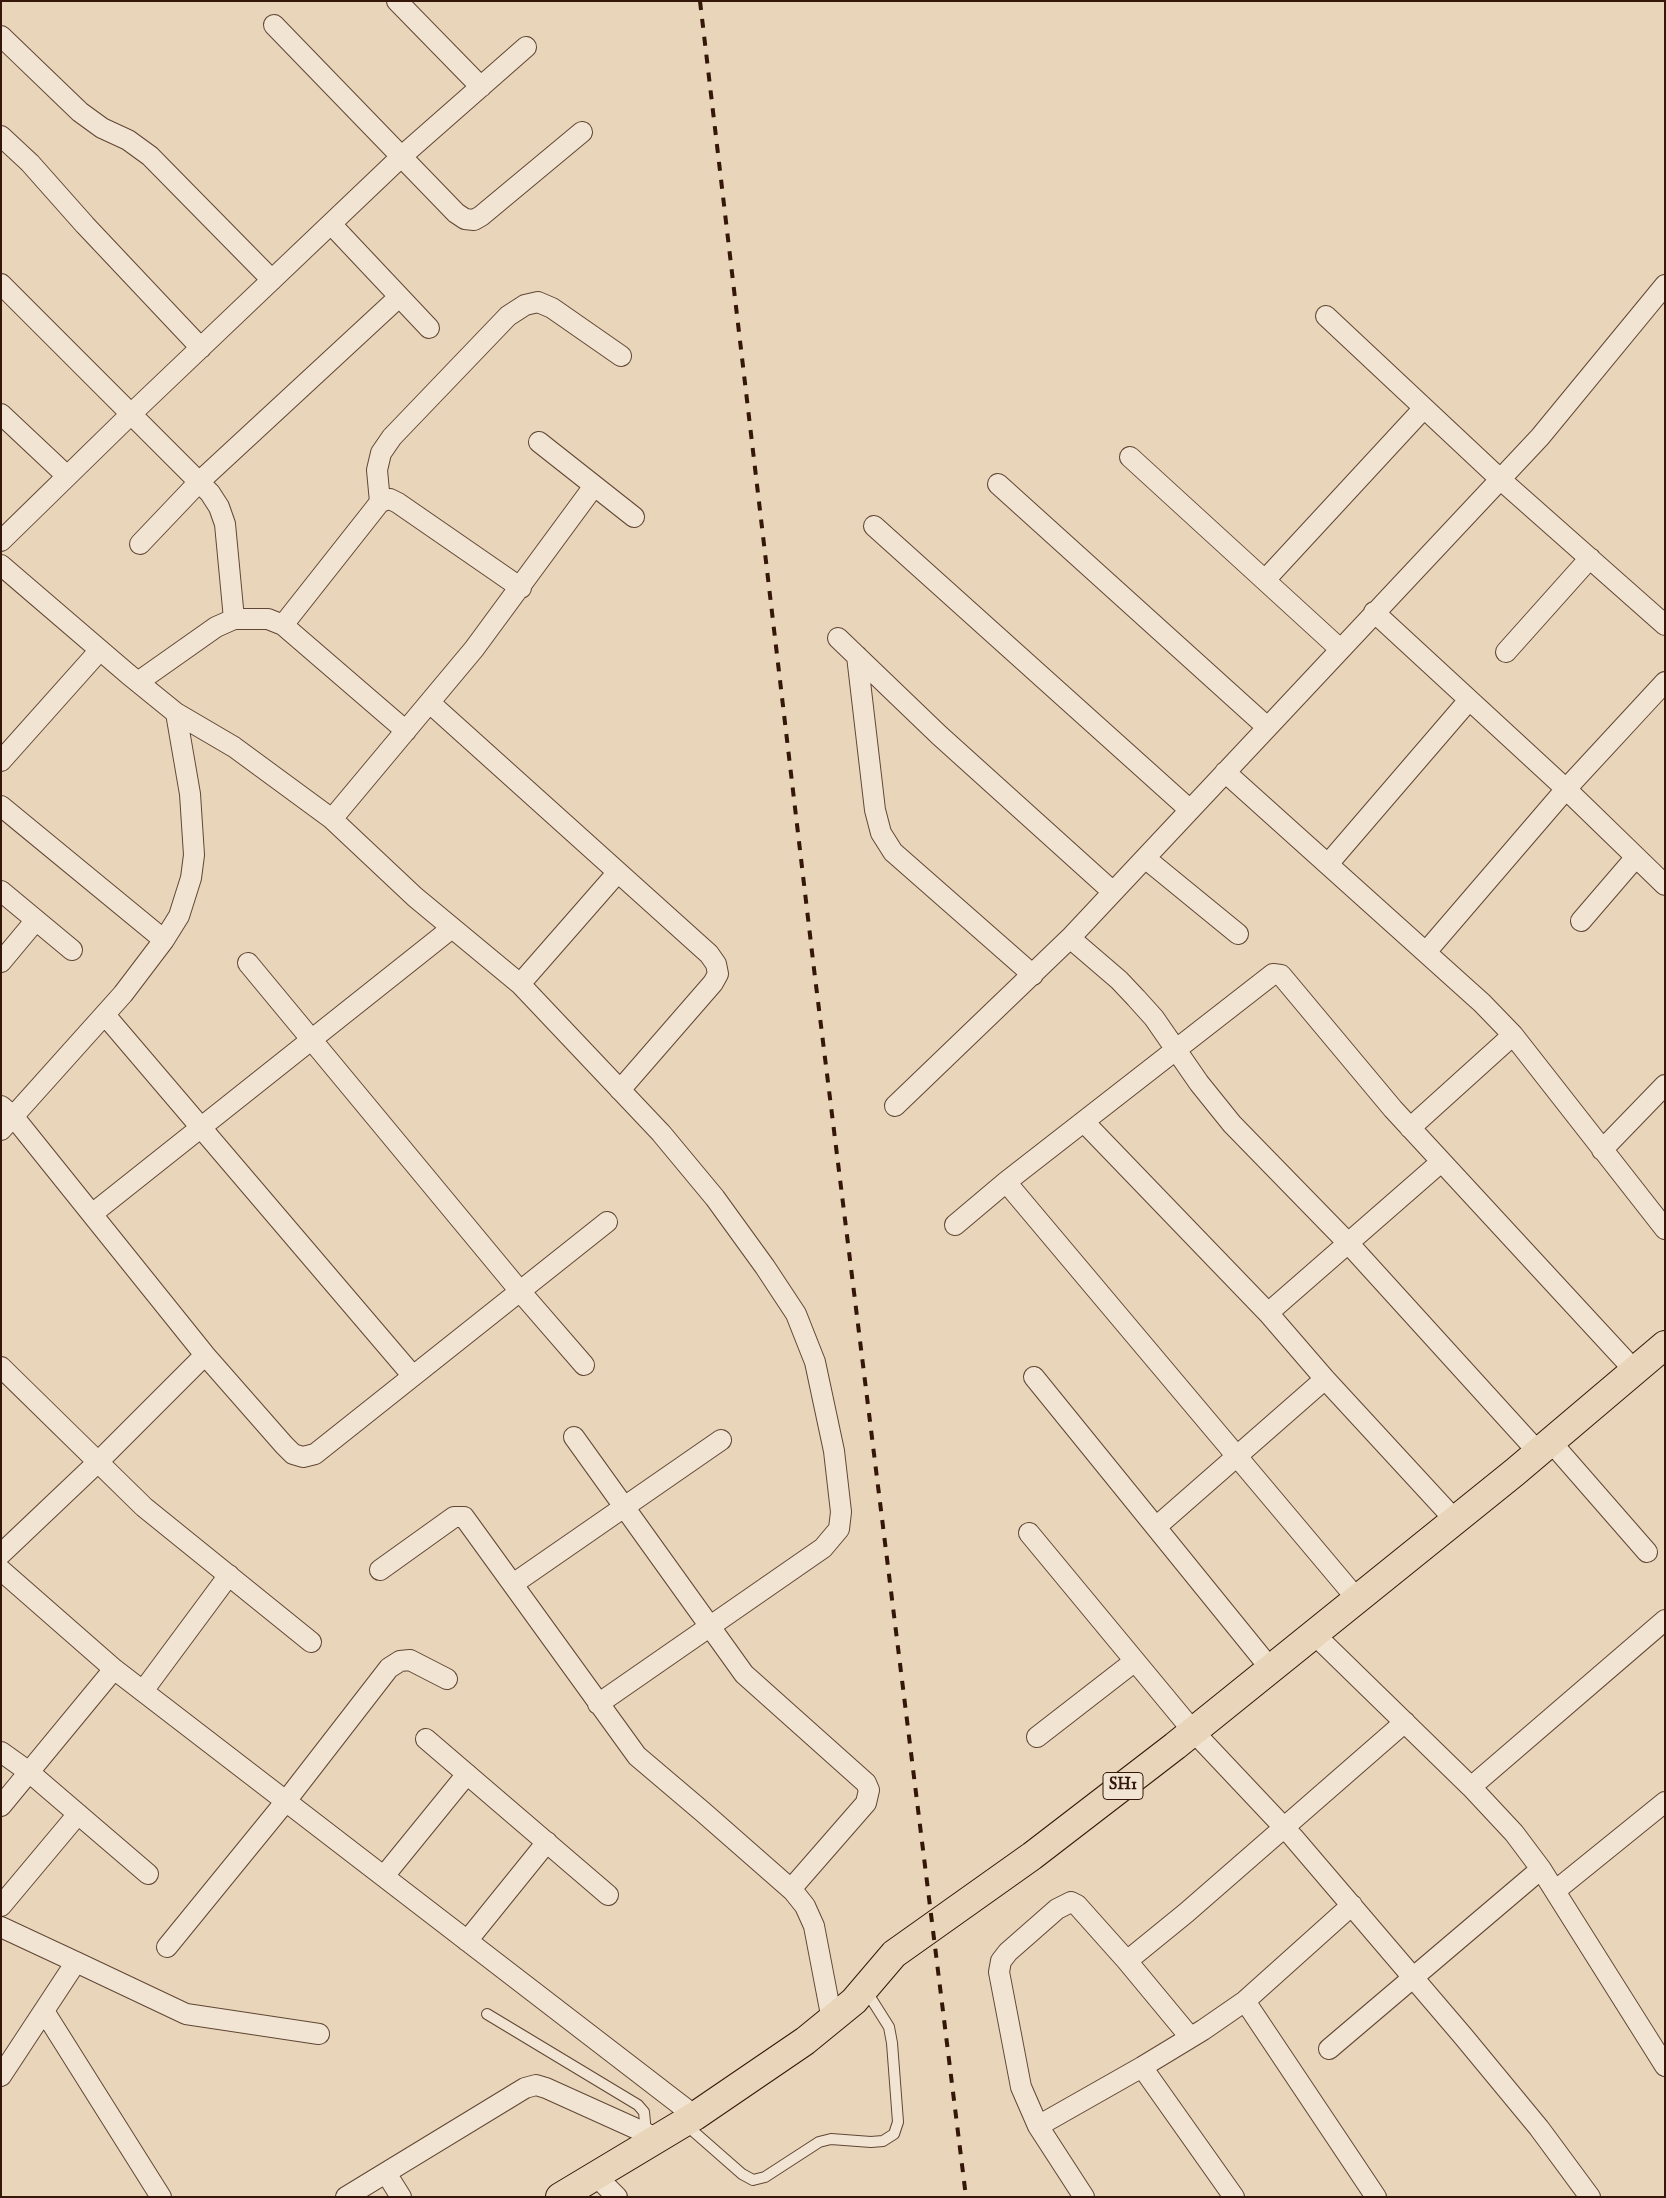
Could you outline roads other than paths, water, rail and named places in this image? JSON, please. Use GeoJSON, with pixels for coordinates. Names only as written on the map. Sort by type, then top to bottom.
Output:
{"type":"FeatureCollection","features":[{"type":"Feature","properties":{"kind":"main road","name":"SH1"},"geometry":{"type":"LineString","coordinates":[[560,2197],[596,2176],[653,2136],[689,2120],[805,2041],[854,2001],[894,1954],[1032,1856],[1193,1731],[1545,1447],[1665,1345]]}},
{"type":"Feature","properties":{"kind":"street"},"geometry":{"type":"LineString","coordinates":[[397,1],[481,87]]}},
{"type":"Feature","properties":{"kind":"street"},"geometry":{"type":"LineString","coordinates":[[274,25],[456,213],[465,219],[474,220],[582,132]]}},
{"type":"Feature","properties":{"kind":"street"},"geometry":{"type":"LineString","coordinates":[[1,36],[80,112],[102,128],[128,140],[150,156],[272,280]]}},
{"type":"Feature","properties":{"kind":"street"},"geometry":{"type":"LineString","coordinates":[[1,541],[130,415],[402,156],[526,47]]}},
{"type":"Feature","properties":{"kind":"street"},"geometry":{"type":"LineString","coordinates":[[1,136],[55,189],[85,225],[201,348]]}},
{"type":"Feature","properties":{"kind":"street"},"geometry":{"type":"LineString","coordinates":[[331,224],[428,328]]}},
{"type":"Feature","properties":{"kind":"street"},"geometry":{"type":"LineString","coordinates":[[1,284],[130,415],[210,492],[219,507],[225,524],[234,619]]}},
{"type":"Feature","properties":{"kind":"street"},"geometry":{"type":"LineString","coordinates":[[895,1106],[1070,938],[1540,437],[1665,285]]}},
{"type":"Feature","properties":{"kind":"street"},"geometry":{"type":"LineString","coordinates":[[140,544],[199,482],[399,297]]}},
{"type":"Feature","properties":{"kind":"street"},"geometry":{"type":"LineString","coordinates":[[380,502],[377,470],[381,453],[392,437],[508,316],[526,305],[538,302],[552,308],[621,356]]}},
{"type":"Feature","properties":{"kind":"street"},"geometry":{"type":"LineString","coordinates":[[1326,316],[1500,479],[1665,624]]}},
{"type":"Feature","properties":{"kind":"street"},"geometry":{"type":"LineString","coordinates":[[1264,580],[1424,408]]}},
{"type":"Feature","properties":{"kind":"street"},"geometry":{"type":"LineString","coordinates":[[1,414],[67,476]]}},
{"type":"Feature","properties":{"kind":"street"},"geometry":{"type":"LineString","coordinates":[[540,442],[634,517]]}},
{"type":"Feature","properties":{"kind":"street"},"geometry":{"type":"LineString","coordinates":[[1130,457],[1340,649]]}},
{"type":"Feature","properties":{"kind":"street"},"geometry":{"type":"LineString","coordinates":[[998,484],[1267,727]]}},
{"type":"Feature","properties":{"kind":"street"},"geometry":{"type":"LineString","coordinates":[[332,819],[430,703],[521,588],[594,486]]}},
{"type":"Feature","properties":{"kind":"street"},"geometry":{"type":"LineString","coordinates":[[283,625],[380,502],[390,499],[521,588]]}},
{"type":"Feature","properties":{"kind":"street"},"geometry":{"type":"LineString","coordinates":[[874,526],[1190,810]]}},
{"type":"Feature","properties":{"kind":"street"},"geometry":{"type":"LineString","coordinates":[[1506,652],[1590,558]]}},
{"type":"Feature","properties":{"kind":"street"},"geometry":{"type":"LineString","coordinates":[[5,568],[100,650],[176,712],[234,747],[332,819],[415,897],[520,984],[661,1133],[715,1198],[796,1314],[815,1362],[834,1451],[841,1512],[839,1529],[822,1548],[598,1704]]}},
{"type":"Feature","properties":{"kind":"street"},"geometry":{"type":"LineString","coordinates":[[1374,612],[1566,789],[1636,857],[1662,878]]}},
{"type":"Feature","properties":{"kind":"street"},"geometry":{"type":"LineString","coordinates":[[138,682],[216,627],[234,619],[268,619],[283,625],[406,731]]}},
{"type":"Feature","properties":{"kind":"street"},"geometry":{"type":"LineString","coordinates":[[838,638],[939,735],[1113,892]]}},
{"type":"Feature","properties":{"kind":"street"},"geometry":{"type":"LineString","coordinates":[[1,761],[100,650]]}},
{"type":"Feature","properties":{"kind":"street"},"geometry":{"type":"LineString","coordinates":[[856,656],[875,810],[881,833],[893,852],[1033,975]]}},
{"type":"Feature","properties":{"kind":"street"},"geometry":{"type":"LineString","coordinates":[[1426,952],[1566,789],[1665,682]]}},
{"type":"Feature","properties":{"kind":"street"},"geometry":{"type":"LineString","coordinates":[[1328,864],[1469,700]]}},
{"type":"Feature","properties":{"kind":"street"},"geometry":{"type":"LineString","coordinates":[[430,703],[709,954],[716,964],[718,974],[714,983],[620,1090]]}},
{"type":"Feature","properties":{"kind":"street"},"geometry":{"type":"LineString","coordinates":[[176,712],[190,794],[194,855],[192,878],[179,916],[164,940],[105,1015],[5,1118],[92,1214],[205,1355],[293,1454],[303,1457],[315,1454],[519,1290],[607,1222]]}},
{"type":"Feature","properties":{"kind":"street"},"geometry":{"type":"LineString","coordinates":[[1225,772],[1482,1003],[1513,1035],[1665,1229]]}},
{"type":"Feature","properties":{"kind":"street"},"geometry":{"type":"LineString","coordinates":[[1,806],[164,940]]}},
{"type":"Feature","properties":{"kind":"street"},"geometry":{"type":"LineString","coordinates":[[1581,921],[1636,857]]}},
{"type":"Feature","properties":{"kind":"street"},"geometry":{"type":"LineString","coordinates":[[1145,858],[1238,934]]}},
{"type":"Feature","properties":{"kind":"street"},"geometry":{"type":"LineString","coordinates":[[520,984],[618,872]]}},
{"type":"Feature","properties":{"kind":"street"},"geometry":{"type":"LineString","coordinates":[[1,891],[72,950]]}},
{"type":"Feature","properties":{"kind":"street"},"geometry":{"type":"LineString","coordinates":[[1,962],[36,920]]}},
{"type":"Feature","properties":{"kind":"street"},"geometry":{"type":"LineString","coordinates":[[92,1214],[452,928]]}},
{"type":"Feature","properties":{"kind":"street"},"geometry":{"type":"LineString","coordinates":[[1070,938],[1119,980],[1154,1018],[1232,1124],[1647,1552]]}},
{"type":"Feature","properties":{"kind":"street"},"geometry":{"type":"LineString","coordinates":[[248,964],[519,1290],[584,1365]]}},
{"type":"Feature","properties":{"kind":"street"},"geometry":{"type":"LineString","coordinates":[[955,1225],[1006,1182],[1265,978],[1273,974],[1281,976],[1410,1128],[1635,1371]]}},
{"type":"Feature","properties":{"kind":"street"},"geometry":{"type":"LineString","coordinates":[[105,1015],[412,1376]]}},
{"type":"Feature","properties":{"kind":"street"},"geometry":{"type":"LineString","coordinates":[[1410,1128],[1513,1035]]}},
{"type":"Feature","properties":{"kind":"street"},"geometry":{"type":"LineString","coordinates":[[1602,1150],[1665,1085]]}},
{"type":"Feature","properties":{"kind":"street"},"geometry":{"type":"LineString","coordinates":[[1084,1122],[1268,1314],[1455,1520]]}},
{"type":"Feature","properties":{"kind":"street"},"geometry":{"type":"LineString","coordinates":[[1268,1314],[1441,1162]]}},
{"type":"Feature","properties":{"kind":"street"},"geometry":{"type":"LineString","coordinates":[[1006,1182],[1357,1599]]}},
{"type":"Feature","properties":{"kind":"street"},"geometry":{"type":"LineString","coordinates":[[1,1554],[98,1462],[205,1355]]}},
{"type":"Feature","properties":{"kind":"street"},"geometry":{"type":"LineString","coordinates":[[1,1367],[144,1507],[311,1642]]}},
{"type":"Feature","properties":{"kind":"street"},"geometry":{"type":"LineString","coordinates":[[1034,1377],[1270,1668]]}},
{"type":"Feature","properties":{"kind":"street"},"geometry":{"type":"LineString","coordinates":[[1156,1527],[1325,1379]]}},
{"type":"Feature","properties":{"kind":"street"},"geometry":{"type":"LineString","coordinates":[[574,1437],[744,1674],[866,1783],[869,1790],[866,1803],[790,1889]]}},
{"type":"Feature","properties":{"kind":"street"},"geometry":{"type":"LineString","coordinates":[[513,1584],[721,1440]]}},
{"type":"Feature","properties":{"kind":"street"},"geometry":{"type":"LineString","coordinates":[[380,1570],[454,1517],[464,1517],[637,1756],[790,1889],[805,1906],[814,1926],[832,2020]]}},
{"type":"Feature","properties":{"kind":"street"},"geometry":{"type":"LineString","coordinates":[[1029,1533],[1193,1731],[1284,1827],[1352,1905],[1539,2128],[1590,2197]]}},
{"type":"Feature","properties":{"kind":"street"},"geometry":{"type":"LineString","coordinates":[[1,1570],[114,1669],[467,1941],[689,2120]]}},
{"type":"Feature","properties":{"kind":"street"},"geometry":{"type":"LineString","coordinates":[[143,1691],[229,1576]]}},
{"type":"Feature","properties":{"kind":"street"},"geometry":{"type":"LineString","coordinates":[[1471,1787],[1665,1620]]}},
{"type":"Feature","properties":{"kind":"street"},"geometry":{"type":"LineString","coordinates":[[1314,1634],[1471,1787],[1514,1833],[1541,1869],[1665,2066]]}},
{"type":"Feature","properties":{"kind":"street"},"geometry":{"type":"LineString","coordinates":[[167,1948],[286,1801],[388,1668],[400,1661],[410,1660],[447,1680]]}},
{"type":"Feature","properties":{"kind":"street"},"geometry":{"type":"LineString","coordinates":[[1037,1737],[1135,1661]]}},
{"type":"Feature","properties":{"kind":"street"},"geometry":{"type":"LineString","coordinates":[[1,1806],[114,1669]]}},
{"type":"Feature","properties":{"kind":"street"},"geometry":{"type":"LineString","coordinates":[[1127,1961],[1186,1913],[1405,1722]]}},
{"type":"Feature","properties":{"kind":"street"},"geometry":{"type":"LineString","coordinates":[[426,1739],[608,1895]]}},
{"type":"Feature","properties":{"kind":"street"},"geometry":{"type":"LineString","coordinates":[[1,1752],[29,1772],[148,1874]]}},
{"type":"Feature","properties":{"kind":"street"},"geometry":{"type":"LineString","coordinates":[[384,1876],[467,1774]]}},
{"type":"Feature","properties":{"kind":"street"},"geometry":{"type":"LineString","coordinates":[[1555,1892],[1665,1802]]}},
{"type":"Feature","properties":{"kind":"street"},"geometry":{"type":"LineString","coordinates":[[1,1906],[78,1814]]}},
{"type":"Feature","properties":{"kind":"street"},"geometry":{"type":"LineString","coordinates":[[467,1941],[547,1842]]}},
{"type":"Feature","properties":{"kind":"street"},"geometry":{"type":"LineString","coordinates":[[1329,2049],[1541,1869]]}},
{"type":"Feature","properties":{"kind":"street"},"geometry":{"type":"LineString","coordinates":[[1084,2197],[1038,2126],[1021,2087],[999,1972],[1001,1961],[1008,1952],[1057,1909],[1071,1902],[1077,1905],[1127,1961],[1190,2037]]}},
{"type":"Feature","properties":{"kind":"street"},"geometry":{"type":"LineString","coordinates":[[1038,2126],[1142,2067],[1245,2001],[1352,1905]]}},
{"type":"Feature","properties":{"kind":"street"},"geometry":{"type":"LineString","coordinates":[[1,1927],[186,2014],[318,2034]]}},
{"type":"Feature","properties":{"kind":"street"},"geometry":{"type":"LineString","coordinates":[[1,2076],[76,1962]]}},
{"type":"Feature","properties":{"kind":"street"},"geometry":{"type":"LineString","coordinates":[[1245,2001],[1376,2197]]}},
{"type":"Feature","properties":{"kind":"street"},"geometry":{"type":"LineString","coordinates":[[44,2011],[161,2197]]}},
{"type":"Feature","properties":{"kind":"street"},"geometry":{"type":"LineString","coordinates":[[1142,2067],[1234,2197]]}},
{"type":"Feature","properties":{"kind":"street"},"geometry":{"type":"LineString","coordinates":[[346,2197],[525,2088],[536,2085],[653,2136]]}},
{"type":"Feature","properties":{"kind":"street"},"geometry":{"type":"LineString","coordinates":[[386,2173],[401,2197]]}},
{"type":"Feature","properties":{"kind":"street"},"geometry":{"type":"LineString","coordinates":[[596,2176],[616,2197]]}},
{"type":"Feature","properties":{"kind":"lane"},"geometry":{"type":"LineString","coordinates":[[689,2120],[742,2174],[753,2180],[765,2177],[819,2142],[832,2139],[884,2142],[894,2134],[898,2122],[892,2043],[890,2028],[865,1988]]}},
{"type":"Feature","properties":{"kind":"lane"},"geometry":{"type":"LineString","coordinates":[[486,2014],[638,2105],[644,2112],[653,2136]]}},
{"type":"Feature","properties":{"kind":"railway"},"geometry":{"type":"LineString","coordinates":[[700,1],[814,969],[966,2197]]}}]}
